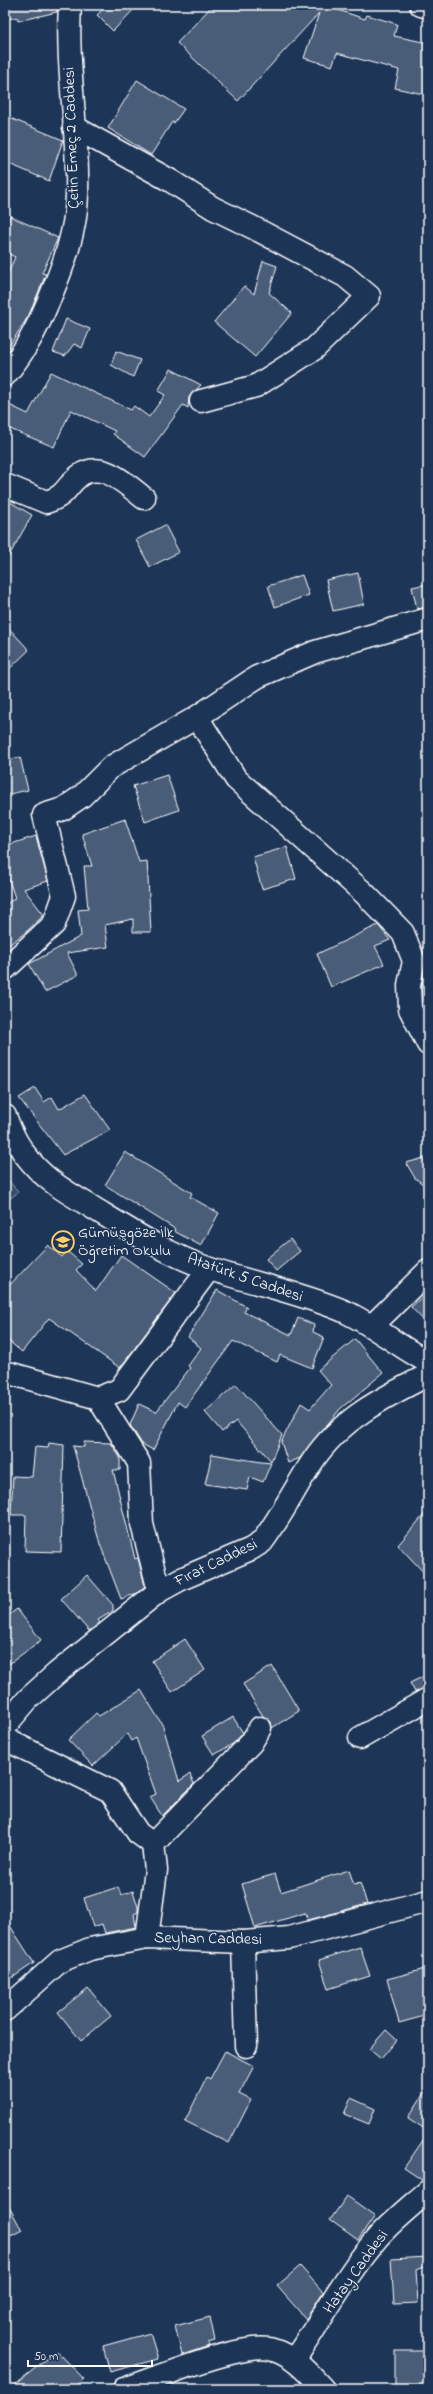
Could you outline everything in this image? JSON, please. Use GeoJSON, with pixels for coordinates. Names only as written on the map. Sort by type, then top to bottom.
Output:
{"type":"FeatureCollection","features":[{"type":"Feature","properties":{"kind":"street","name":"Çetin Emeç 2 Caddesi"},"geometry":{"type":"LineString","coordinates":[[5,375],[31,340],[60,274],[69,245],[77,196],[68,32],[70,5]]}},
{"type":"Feature","properties":{"kind":"street"},"geometry":{"type":"LineString","coordinates":[[421,5],[428,7]]}},
{"type":"Feature","properties":{"kind":"street"},"geometry":{"type":"LineString","coordinates":[[74,127],[171,181],[213,208],[252,226],[345,276],[369,296],[314,349],[256,386],[201,401]]}},
{"type":"Feature","properties":{"kind":"street"},"geometry":{"type":"LineString","coordinates":[[5,485],[46,502],[60,498],[79,476],[91,470],[111,473],[144,498]]}},
{"type":"Feature","properties":{"kind":"street"},"geometry":{"type":"LineString","coordinates":[[5,969],[54,924],[64,896],[44,815],[63,809],[82,796],[111,767],[197,717],[257,676],[315,652],[428,619]]}},
{"type":"Feature","properties":{"kind":"street"},"geometry":{"type":"LineString","coordinates":[[197,717],[236,779],[364,893],[403,933],[414,961],[409,986],[410,1009],[428,1044]]}},
{"type":"Feature","properties":{"kind":"street","name":"Atatürk 5 Caddesi"},"geometry":{"type":"LineString","coordinates":[[5,1116],[19,1146],[32,1164],[49,1179],[125,1227],[159,1246],[209,1269],[308,1299],[345,1312],[372,1326],[428,1362]]}},
{"type":"Feature","properties":{"kind":"street"},"geometry":{"type":"LineString","coordinates":[[5,1372],[98,1398],[119,1390],[209,1269]]}},
{"type":"Feature","properties":{"kind":"street"},"geometry":{"type":"LineString","coordinates":[[372,1326],[428,1271]]}},
{"type":"Feature","properties":{"kind":"street","name":"Fırat Caddesi"},"geometry":{"type":"LineString","coordinates":[[5,1726],[28,1700],[57,1673],[159,1591],[181,1579],[252,1549],[262,1542],[313,1461],[329,1440],[357,1415],[374,1403],[428,1375]]}},
{"type":"Feature","properties":{"kind":"street"},"geometry":{"type":"LineString","coordinates":[[98,1398],[139,1463],[142,1524],[159,1591]]}},
{"type":"Feature","properties":{"kind":"street"},"geometry":{"type":"LineString","coordinates":[[360,1738],[428,1699]]}},
{"type":"Feature","properties":{"kind":"street"},"geometry":{"type":"LineString","coordinates":[[152,1844],[251,1743],[260,1728]]}},
{"type":"Feature","properties":{"kind":"street"},"geometry":{"type":"LineString","coordinates":[[5,1739],[110,1791],[138,1833],[152,1844],[156,1870],[148,1938]]}},
{"type":"Feature","properties":{"kind":"street","name":"Seyhan Caddesi"},"geometry":{"type":"LineString","coordinates":[[5,2010],[60,1961],[90,1949],[148,1938],[243,1942],[289,1938],[428,1901]]}},
{"type":"Feature","properties":{"kind":"street"},"geometry":{"type":"LineString","coordinates":[[243,1942],[246,2046]]}},
{"type":"Feature","properties":{"kind":"street","name":"Hatay Caddesi"},"geometry":{"type":"LineString","coordinates":[[294,2360],[359,2263],[379,2236],[400,2214],[428,2192]]}},
{"type":"Feature","properties":{"kind":"street"},"geometry":{"type":"LineString","coordinates":[[124,2389],[238,2350],[258,2347],[273,2349],[294,2360],[323,2389]]}},
{"type":"Feature","properties":{"kind":"shaded area"},"geometry":{"type":"Polygon","coordinates":[[[5,1176],[18,1192],[5,1203],[5,1176]]]}},
{"type":"Feature","properties":{"kind":"building"},"geometry":{"type":"Polygon","coordinates":[[[5,5],[57,5],[57,12],[18,21],[17,17],[5,20],[5,5]]]}},
{"type":"Feature","properties":{"kind":"building"},"geometry":{"type":"Polygon","coordinates":[[[107,5],[138,5],[113,31],[97,15],[107,5]]]}},
{"type":"Feature","properties":{"kind":"building"},"geometry":{"type":"Polygon","coordinates":[[[213,5],[327,5],[326,6],[365,19],[367,15],[397,24],[394,36],[428,43],[428,95],[395,88],[399,70],[337,53],[332,66],[304,58],[319,13],[238,101],[177,43],[213,5]]]}},
{"type":"Feature","properties":{"kind":"building"},"geometry":{"type":"Polygon","coordinates":[[[137,80],[184,109],[174,123],[172,122],[151,155],[108,128],[137,80]]]}},
{"type":"Feature","properties":{"kind":"building"},"geometry":{"type":"Polygon","coordinates":[[[10,118],[63,140],[49,181],[5,162],[5,131],[10,118]]]}},
{"type":"Feature","properties":{"kind":"building"},"geometry":{"type":"Polygon","coordinates":[[[10,216],[58,238],[42,273],[46,274],[29,315],[5,353],[5,280],[15,257],[5,252],[5,228],[10,216]]]}},
{"type":"Feature","properties":{"kind":"building"},"geometry":{"type":"Polygon","coordinates":[[[263,261],[277,266],[269,293],[292,313],[255,357],[214,322],[244,286],[254,294],[263,261]]]}},
{"type":"Feature","properties":{"kind":"building"},"geometry":{"type":"Polygon","coordinates":[[[66,319],[90,329],[82,348],[74,344],[65,356],[53,352],[66,319]]]}},
{"type":"Feature","properties":{"kind":"building"},"geometry":{"type":"Polygon","coordinates":[[[116,351],[140,360],[133,377],[111,365],[116,351]]]}},
{"type":"Feature","properties":{"kind":"building"},"geometry":{"type":"Polygon","coordinates":[[[171,369],[201,385],[189,397],[188,408],[183,405],[145,457],[113,434],[115,431],[71,410],[54,447],[5,427],[5,403],[28,414],[51,372],[131,410],[134,406],[149,417],[165,395],[158,391],[171,369]]]}},
{"type":"Feature","properties":{"kind":"building"},"geometry":{"type":"Polygon","coordinates":[[[5,499],[32,515],[5,563],[5,499]]]}},
{"type":"Feature","properties":{"kind":"building"},"geometry":{"type":"Polygon","coordinates":[[[165,525],[179,552],[150,567],[136,540],[165,525]]]}},
{"type":"Feature","properties":{"kind":"building"},"geometry":{"type":"Polygon","coordinates":[[[358,573],[364,604],[333,611],[326,580],[358,573]]]}},
{"type":"Feature","properties":{"kind":"building"},"geometry":{"type":"Polygon","coordinates":[[[302,575],[309,595],[275,607],[268,586],[302,575]]]}},
{"type":"Feature","properties":{"kind":"building"},"geometry":{"type":"Polygon","coordinates":[[[428,584],[428,607],[417,609],[412,587],[428,584]]]}},
{"type":"Feature","properties":{"kind":"building"},"geometry":{"type":"Polygon","coordinates":[[[5,624],[29,650],[5,673],[5,624]]]}},
{"type":"Feature","properties":{"kind":"building"},"geometry":{"type":"Polygon","coordinates":[[[20,757],[28,790],[5,795],[5,761],[20,757]]]}},
{"type":"Feature","properties":{"kind":"building"},"geometry":{"type":"Polygon","coordinates":[[[167,775],[179,810],[145,822],[133,786],[167,775]]]}},
{"type":"Feature","properties":{"kind":"building"},"geometry":{"type":"Polygon","coordinates":[[[125,819],[139,862],[147,861],[151,932],[133,932],[133,919],[105,925],[108,947],[67,953],[78,975],[45,992],[29,964],[81,936],[78,910],[88,909],[84,866],[92,866],[82,834],[125,819]]]}},
{"type":"Feature","properties":{"kind":"building"},"geometry":{"type":"Polygon","coordinates":[[[36,836],[48,881],[24,889],[44,915],[26,932],[5,948],[5,905],[15,898],[5,868],[5,846],[36,836]]]}},
{"type":"Feature","properties":{"kind":"building"},"geometry":{"type":"Polygon","coordinates":[[[287,847],[296,879],[262,889],[253,857],[287,847]]]}},
{"type":"Feature","properties":{"kind":"building"},"geometry":{"type":"Polygon","coordinates":[[[378,925],[390,940],[375,946],[384,964],[331,987],[317,954],[378,925]]]}},
{"type":"Feature","properties":{"kind":"building"},"geometry":{"type":"Polygon","coordinates":[[[428,979],[428,1017],[422,1006],[422,986],[423,981],[428,979]]]}},
{"type":"Feature","properties":{"kind":"building"},"geometry":{"type":"Polygon","coordinates":[[[35,1088],[44,1102],[52,1097],[59,1109],[85,1094],[110,1130],[63,1155],[19,1098],[35,1088]]]}},
{"type":"Feature","properties":{"kind":"building"},"geometry":{"type":"Polygon","coordinates":[[[125,1152],[192,1193],[190,1197],[219,1213],[201,1246],[174,1231],[175,1229],[105,1185],[125,1152]]]}},
{"type":"Feature","properties":{"kind":"building"},"geometry":{"type":"Polygon","coordinates":[[[428,1157],[428,1188],[415,1178],[406,1163],[428,1157]]]}},
{"type":"Feature","properties":{"kind":"building"},"geometry":{"type":"Polygon","coordinates":[[[290,1239],[300,1251],[276,1271],[266,1259],[290,1239]]]}},
{"type":"Feature","properties":{"kind":"building"},"geometry":{"type":"Polygon","coordinates":[[[48,1245],[62,1257],[67,1251],[82,1264],[76,1270],[96,1291],[121,1255],[176,1293],[120,1368],[49,1318],[22,1352],[5,1338],[5,1290],[48,1245]]]}},
{"type":"Feature","properties":{"kind":"building"},"geometry":{"type":"Polygon","coordinates":[[[217,1290],[247,1307],[244,1312],[291,1335],[298,1318],[314,1325],[313,1332],[324,1337],[312,1368],[280,1355],[277,1362],[233,1341],[185,1407],[178,1402],[153,1450],[142,1444],[130,1425],[139,1404],[156,1412],[190,1368],[188,1366],[201,1348],[188,1337],[217,1290]]]}},
{"type":"Feature","properties":{"kind":"building"},"geometry":{"type":"Polygon","coordinates":[[[428,1291],[428,1325],[411,1307],[428,1291]]]}},
{"type":"Feature","properties":{"kind":"building"},"geometry":{"type":"Polygon","coordinates":[[[355,1339],[383,1373],[340,1409],[300,1458],[288,1463],[281,1442],[301,1403],[310,1409],[331,1385],[318,1370],[355,1339]]]}},
{"type":"Feature","properties":{"kind":"building"},"geometry":{"type":"Polygon","coordinates":[[[236,1384],[282,1435],[271,1461],[236,1421],[222,1432],[205,1412],[236,1384]]]}},
{"type":"Feature","properties":{"kind":"building"},"geometry":{"type":"Polygon","coordinates":[[[84,1442],[111,1443],[120,1457],[120,1470],[113,1470],[135,1559],[138,1558],[145,1586],[137,1593],[121,1599],[100,1544],[73,1446],[84,1447],[84,1442]]]}},
{"type":"Feature","properties":{"kind":"building"},"geometry":{"type":"Polygon","coordinates":[[[49,1443],[64,1445],[61,1552],[25,1551],[26,1515],[11,1515],[13,1476],[32,1477],[35,1447],[48,1448],[49,1443]]]}},
{"type":"Feature","properties":{"kind":"building"},"geometry":{"type":"Polygon","coordinates":[[[212,1454],[271,1463],[263,1482],[250,1477],[247,1490],[205,1484],[212,1454]]]}},
{"type":"Feature","properties":{"kind":"building"},"geometry":{"type":"Polygon","coordinates":[[[428,1510],[428,1577],[398,1545],[428,1510]]]}},
{"type":"Feature","properties":{"kind":"building"},"geometry":{"type":"Polygon","coordinates":[[[87,1575],[113,1605],[113,1611],[98,1620],[100,1623],[89,1631],[61,1599],[87,1575]]]}},
{"type":"Feature","properties":{"kind":"building"},"geometry":{"type":"Polygon","coordinates":[[[17,1609],[41,1640],[5,1667],[5,1618],[17,1609]]]}},
{"type":"Feature","properties":{"kind":"building"},"geometry":{"type":"Polygon","coordinates":[[[185,1639],[205,1670],[172,1692],[152,1661],[185,1639]]]}},
{"type":"Feature","properties":{"kind":"building"},"geometry":{"type":"Polygon","coordinates":[[[272,1666],[299,1711],[272,1728],[271,1722],[263,1716],[243,1684],[272,1666]]]}},
{"type":"Feature","properties":{"kind":"building"},"geometry":{"type":"Polygon","coordinates":[[[428,1674],[428,1687],[415,1692],[410,1683],[428,1674]]]}},
{"type":"Feature","properties":{"kind":"building"},"geometry":{"type":"Polygon","coordinates":[[[141,1690],[163,1726],[179,1781],[190,1774],[194,1784],[162,1816],[150,1797],[156,1794],[136,1738],[131,1741],[127,1734],[93,1766],[68,1740],[96,1713],[99,1716],[141,1690]]]}},
{"type":"Feature","properties":{"kind":"building"},"geometry":{"type":"Polygon","coordinates":[[[233,1717],[243,1733],[234,1743],[214,1755],[202,1736],[233,1717]]]}},
{"type":"Feature","properties":{"kind":"building"},"geometry":{"type":"Polygon","coordinates":[[[349,1870],[354,1885],[360,1883],[367,1904],[308,1920],[305,1913],[255,1928],[242,1884],[275,1874],[281,1892],[349,1870]]]}},
{"type":"Feature","properties":{"kind":"building"},"geometry":{"type":"Polygon","coordinates":[[[118,1887],[121,1895],[133,1891],[138,1907],[138,1912],[134,1914],[136,1927],[105,1933],[102,1924],[93,1927],[84,1898],[118,1887]]]}},
{"type":"Feature","properties":{"kind":"building"},"geometry":{"type":"Polygon","coordinates":[[[5,1918],[34,1963],[12,1978],[5,1967],[5,1918]]]}},
{"type":"Feature","properties":{"kind":"building"},"geometry":{"type":"Polygon","coordinates":[[[360,1947],[370,1976],[328,1989],[319,1960],[360,1947]]]}},
{"type":"Feature","properties":{"kind":"building"},"geometry":{"type":"Polygon","coordinates":[[[425,1969],[428,1981],[428,2015],[399,2023],[387,1979],[425,1969]]]}},
{"type":"Feature","properties":{"kind":"building"},"geometry":{"type":"Polygon","coordinates":[[[88,1988],[111,2016],[81,2041],[58,2012],[88,1988]]]}},
{"type":"Feature","properties":{"kind":"building"},"geometry":{"type":"Polygon","coordinates":[[[386,2030],[397,2040],[381,2059],[369,2049],[386,2030]]]}},
{"type":"Feature","properties":{"kind":"building"},"geometry":{"type":"Polygon","coordinates":[[[225,2051],[254,2066],[239,2094],[251,2100],[229,2143],[185,2121],[207,2077],[210,2079],[225,2051]]]}},
{"type":"Feature","properties":{"kind":"building"},"geometry":{"type":"Polygon","coordinates":[[[428,2087],[428,2131],[408,2118],[428,2087]]]}},
{"type":"Feature","properties":{"kind":"building"},"geometry":{"type":"Polygon","coordinates":[[[351,2098],[375,2109],[369,2124],[344,2114],[351,2098]]]}},
{"type":"Feature","properties":{"kind":"building"},"geometry":{"type":"Polygon","coordinates":[[[428,2133],[428,2179],[422,2180],[404,2168],[428,2133]]]}},
{"type":"Feature","properties":{"kind":"building"},"geometry":{"type":"Polygon","coordinates":[[[347,2196],[375,2216],[358,2240],[330,2220],[347,2196]]]}},
{"type":"Feature","properties":{"kind":"building"},"geometry":{"type":"Polygon","coordinates":[[[5,2200],[22,2230],[5,2239],[5,2200]]]}},
{"type":"Feature","properties":{"kind":"building"},"geometry":{"type":"Polygon","coordinates":[[[428,2257],[428,2266],[416,2270],[418,2303],[394,2304],[391,2259],[428,2257]]]}},
{"type":"Feature","properties":{"kind":"building"},"geometry":{"type":"Polygon","coordinates":[[[300,2266],[323,2292],[306,2319],[277,2286],[300,2266]]]}},
{"type":"Feature","properties":{"kind":"building"},"geometry":{"type":"Polygon","coordinates":[[[210,2317],[215,2341],[208,2343],[209,2346],[182,2355],[175,2326],[210,2317]]]}},
{"type":"Feature","properties":{"kind":"building"},"geometry":{"type":"Polygon","coordinates":[[[150,2333],[158,2359],[110,2372],[103,2346],[150,2333]]]}},
{"type":"Feature","properties":{"kind":"building"},"geometry":{"type":"Polygon","coordinates":[[[57,2351],[84,2379],[71,2389],[9,2389],[57,2351]]]}},
{"type":"Feature","properties":{"kind":"building"},"geometry":{"type":"Polygon","coordinates":[[[395,2351],[428,2351],[428,2389],[395,2389],[395,2351]]]}},
{"type":"Feature","properties":{"kind":"place","name":"Gümüşgöze İlk Öğretim Okulu"},"geometry":{"type":"Point","coordinates":[63,1242]}}]}
